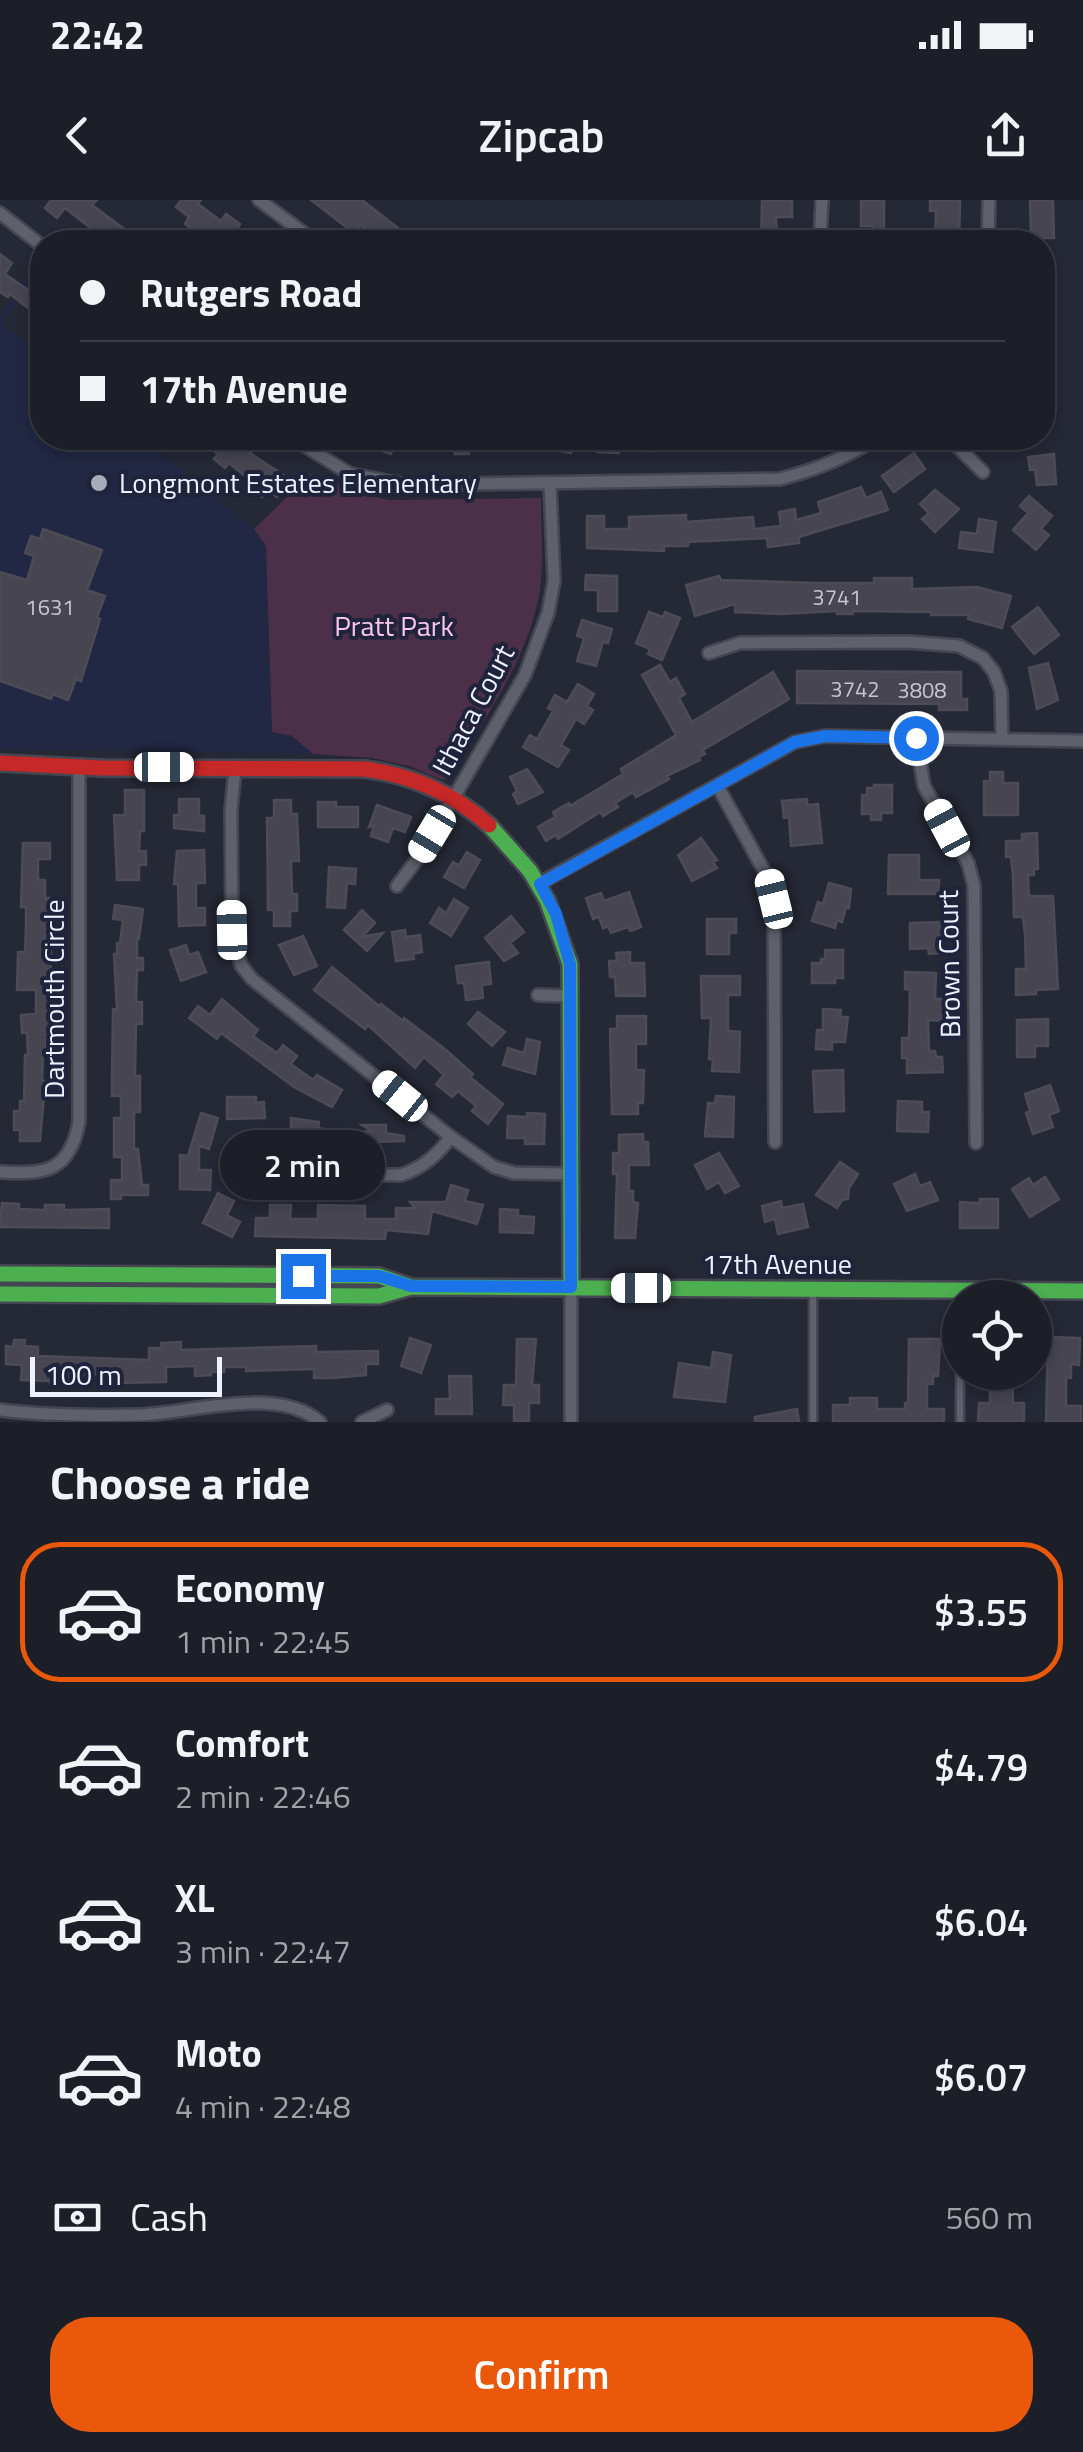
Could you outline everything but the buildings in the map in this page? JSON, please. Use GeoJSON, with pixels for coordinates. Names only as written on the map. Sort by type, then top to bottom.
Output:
{"type":"FeatureCollection","features":[{"type":"Feature","properties":{"kind":"main road"},"geometry":{"type":"LineString","coordinates":[[0,763],[364,768],[419,782],[453,799],[503,836],[540,884],[556,914],[566,948],[571,996],[571,1287]]}},
{"type":"Feature","properties":{"kind":"main road","name":"17th Avenue"},"geometry":{"type":"LineString","coordinates":[[0,1274],[379,1276],[411,1286],[1083,1291]]}},
{"type":"Feature","properties":{"kind":"main road","name":"17th Avenue"},"geometry":{"type":"LineString","coordinates":[[0,1294],[379,1296],[411,1286]]}},
{"type":"Feature","properties":{"kind":"street"},"geometry":{"type":"LineString","coordinates":[[259,200],[300,230]]}},
{"type":"Feature","properties":{"kind":"street"},"geometry":{"type":"LineString","coordinates":[[821,230],[822,200]]}},
{"type":"Feature","properties":{"kind":"street"},"geometry":{"type":"LineString","coordinates":[[988,230],[989,200]]}},
{"type":"Feature","properties":{"kind":"street"},"geometry":{"type":"LineString","coordinates":[[0,213],[30,237]]}},
{"type":"Feature","properties":{"kind":"street"},"geometry":{"type":"LineString","coordinates":[[311,450],[350,474],[407,485],[780,479],[814,470],[859,450]]}},
{"type":"Feature","properties":{"kind":"street"},"geometry":{"type":"LineString","coordinates":[[961,450],[983,472]]}},
{"type":"Feature","properties":{"kind":"street","name":"Ithaca Court"},"geometry":{"type":"LineString","coordinates":[[398,886],[526,676],[548,612],[554,581],[550,483]]}},
{"type":"Feature","properties":{"kind":"street"},"geometry":{"type":"LineString","coordinates":[[709,653],[740,643],[909,642],[959,646],[983,658],[994,672],[1001,691],[1002,740]]}},
{"type":"Feature","properties":{"kind":"street"},"geometry":{"type":"LineString","coordinates":[[540,884],[795,742],[826,736],[1083,740]]}},
{"type":"Feature","properties":{"kind":"street","name":"Brown Court"},"geometry":{"type":"LineString","coordinates":[[916,738],[924,786],[968,863],[974,886],[976,1143]]}},
{"type":"Feature","properties":{"kind":"street","name":"Dartmouth Circle"},"geometry":{"type":"LineString","coordinates":[[0,1172],[40,1172],[56,1166],[66,1159],[76,1142],[79,766]]}},
{"type":"Feature","properties":{"kind":"street"},"geometry":{"type":"LineString","coordinates":[[234,768],[232,930],[242,964],[252,979],[451,1138],[494,1166],[514,1172],[570,1174]]}},
{"type":"Feature","properties":{"kind":"street"},"geometry":{"type":"LineString","coordinates":[[717,785],[768,878],[774,899],[774,1142]]}},
{"type":"Feature","properties":{"kind":"street"},"geometry":{"type":"LineString","coordinates":[[538,995],[571,996]]}},
{"type":"Feature","properties":{"kind":"street"},"geometry":{"type":"LineString","coordinates":[[252,1161],[278,1174],[401,1175],[419,1169],[451,1138]]}},
{"type":"Feature","properties":{"kind":"street"},"geometry":{"type":"LineString","coordinates":[[571,1287],[571,1422]]}},
{"type":"Feature","properties":{"kind":"street"},"geometry":{"type":"LineString","coordinates":[[0,1410],[115,1416],[252,1404],[290,1405],[320,1422]]}},
{"type":"Feature","properties":{"kind":"street"},"geometry":{"type":"LineString","coordinates":[[362,1422],[388,1410]]}},
{"type":"Feature","properties":{"kind":"lane"},"geometry":{"type":"LineString","coordinates":[[812,1422],[813,1289]]}},
{"type":"Feature","properties":{"kind":"lane"},"geometry":{"type":"LineString","coordinates":[[960,1390],[960,1422]]}},
{"type":"Feature","properties":{"kind":"shaded area","name":"Longmont Estates Elementary"},"geometry":{"type":"Polygon","coordinates":[[[30,277],[30,287],[1,323],[30,347],[30,450],[157,450],[254,529],[266,546],[272,731],[292,736],[313,754],[0,749],[0,317],[30,277]]]}},
{"type":"Feature","properties":{"kind":"green space","name":"Pratt Park"},"geometry":{"type":"Polygon","coordinates":[[[311,474],[388,500],[541,498],[540,590],[526,640],[504,687],[450,777],[442,780],[409,766],[372,758],[313,754],[292,736],[272,732],[266,546],[254,529],[311,474]]]}},
{"type":"Feature","properties":{"kind":"traffic: fast"},"geometry":{"type":"LineString","coordinates":[[489,825],[530,871],[547,900],[570,964],[571,1287]]}},
{"type":"Feature","properties":{"kind":"traffic: fast"},"geometry":{"type":"LineString","coordinates":[[0,1274],[379,1276],[411,1287]]}},
{"type":"Feature","properties":{"kind":"traffic: fast"},"geometry":{"type":"LineString","coordinates":[[0,1294],[379,1296],[411,1287],[1083,1291]]}},
{"type":"Feature","properties":{"kind":"traffic: jam"},"geometry":{"type":"LineString","coordinates":[[0,763],[102,768],[365,769],[431,788],[489,825]]}},
{"type":"Feature","properties":{"kind":"place","name":"Longmont Estates Elementary"},"geometry":{"type":"Point","coordinates":[99,483]}},
{"type":"Feature","properties":{"kind":"route"},"geometry":{"type":"LineString","coordinates":[[303,1276],[379,1276],[411,1286],[571,1287],[570,964],[556,914],[540,884],[795,742],[826,736],[916,738]]}}]}
